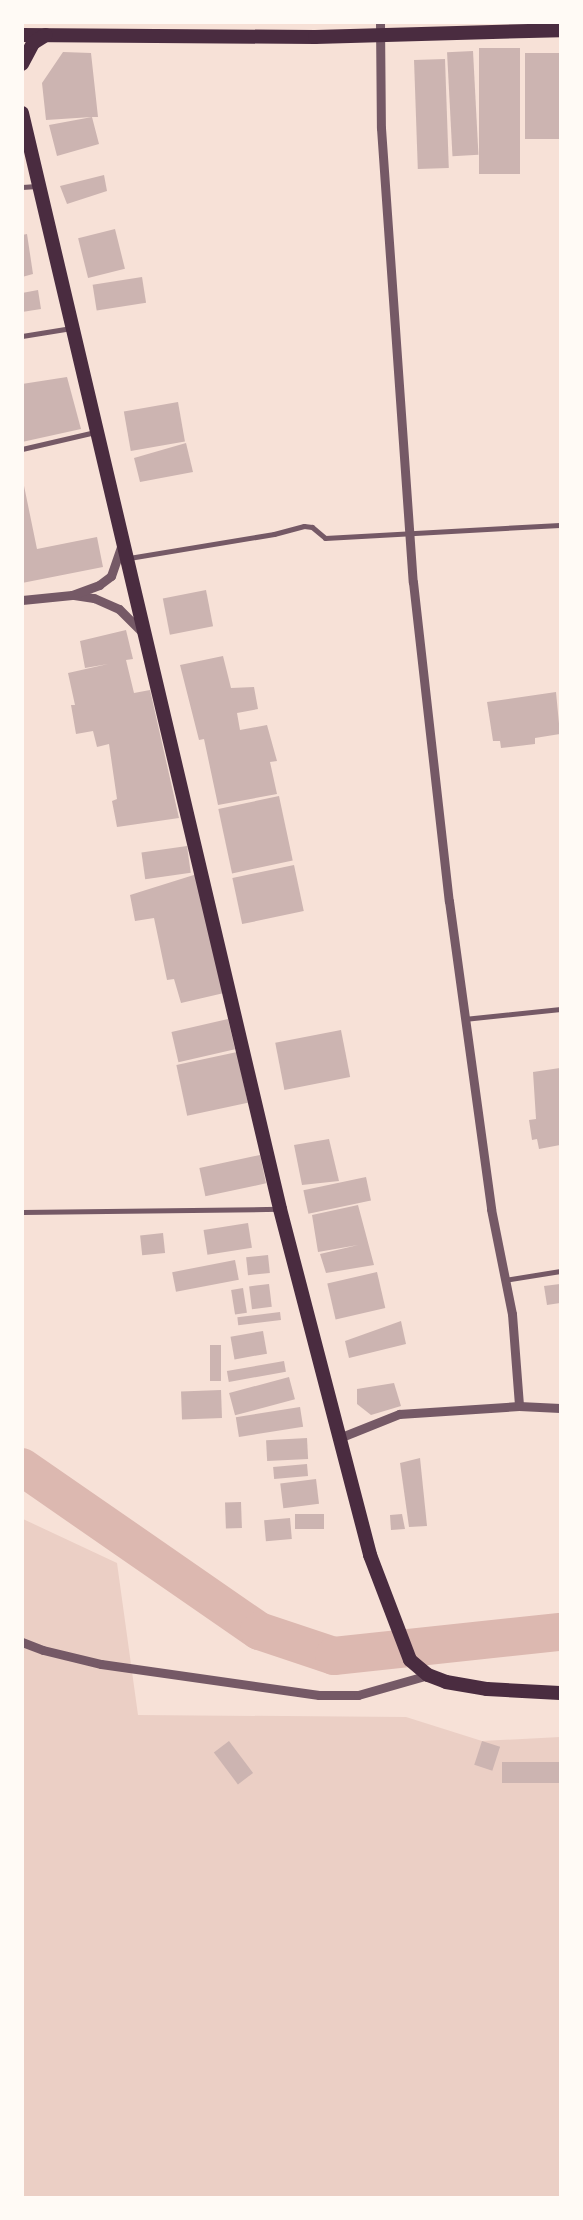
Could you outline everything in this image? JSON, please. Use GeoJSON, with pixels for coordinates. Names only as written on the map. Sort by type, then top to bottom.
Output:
{"type":"FeatureCollection","features":[{"type":"Feature","properties":{"kind":"highway"},"geometry":{"type":"LineString","coordinates":[[22,35],[380,29],[560,30]]}},
{"type":"Feature","properties":{"kind":"highway"},"geometry":{"type":"LineString","coordinates":[[22,64],[33,43],[46,35]]}},
{"type":"Feature","properties":{"kind":"highway"},"geometry":{"type":"LineString","coordinates":[[22,113],[37,186],[74,327],[129,558],[280,1209],[370,1555],[410,1660],[428,1675],[446,1682],[487,1689],[560,1694]]}},
{"type":"Feature","properties":{"kind":"street"},"geometry":{"type":"LineString","coordinates":[[380,29],[381,128],[414,592],[464,1019],[491,1209],[512,1314],[519,1406]]}},
{"type":"Feature","properties":{"kind":"street"},"geometry":{"type":"LineString","coordinates":[[22,187],[37,186]]}},
{"type":"Feature","properties":{"kind":"street"},"geometry":{"type":"LineString","coordinates":[[22,336],[74,327]]}},
{"type":"Feature","properties":{"kind":"street"},"geometry":{"type":"LineString","coordinates":[[22,449],[98,432]]}},
{"type":"Feature","properties":{"kind":"street"},"geometry":{"type":"LineString","coordinates":[[129,558],[274,534],[304,526],[312,527],[325,538],[560,524]]}},
{"type":"Feature","properties":{"kind":"street"},"geometry":{"type":"LineString","coordinates":[[72,595],[99,585],[111,576],[119,560],[123,533]]}},
{"type":"Feature","properties":{"kind":"street"},"geometry":{"type":"LineString","coordinates":[[22,600],[72,595],[94,598],[119,609],[138,624],[149,645]]}},
{"type":"Feature","properties":{"kind":"street"},"geometry":{"type":"LineString","coordinates":[[464,1019],[560,1009]]}},
{"type":"Feature","properties":{"kind":"street"},"geometry":{"type":"LineString","coordinates":[[22,1212],[280,1209]]}},
{"type":"Feature","properties":{"kind":"street"},"geometry":{"type":"LineString","coordinates":[[505,1280],[560,1271]]}},
{"type":"Feature","properties":{"kind":"street"},"geometry":{"type":"LineString","coordinates":[[339,1438],[399,1414],[519,1406],[560,1408]]}},
{"type":"Feature","properties":{"kind":"street"},"geometry":{"type":"LineString","coordinates":[[22,1642],[42,1650],[101,1664],[319,1695],[358,1695],[428,1675]]}},
{"type":"Feature","properties":{"kind":"shaded area"},"geometry":{"type":"Polygon","coordinates":[[[23,1519],[117,1563],[138,1715],[406,1717],[482,1741],[560,1737],[560,2197],[23,2198],[23,1519]]]}},
{"type":"Feature","properties":{"kind":"building"},"geometry":{"type":"Polygon","coordinates":[[[479,48],[520,48],[520,174],[479,174],[479,48]]]}},
{"type":"Feature","properties":{"kind":"building"},"geometry":{"type":"Polygon","coordinates":[[[473,51],[478,155],[452,156],[447,52],[473,51]]]}},
{"type":"Feature","properties":{"kind":"building"},"geometry":{"type":"Polygon","coordinates":[[[63,52],[91,53],[98,117],[46,120],[42,83],[63,52]]]}},
{"type":"Feature","properties":{"kind":"building"},"geometry":{"type":"Polygon","coordinates":[[[525,53],[559,53],[559,139],[525,139],[525,53]]]}},
{"type":"Feature","properties":{"kind":"building"},"geometry":{"type":"Polygon","coordinates":[[[445,59],[449,168],[418,169],[414,60],[445,59]]]}},
{"type":"Feature","properties":{"kind":"building"},"geometry":{"type":"Polygon","coordinates":[[[92,117],[99,144],[57,156],[49,125],[92,117]]]}},
{"type":"Feature","properties":{"kind":"building"},"geometry":{"type":"Polygon","coordinates":[[[104,175],[107,191],[67,204],[60,186],[104,175]]]}},
{"type":"Feature","properties":{"kind":"building"},"geometry":{"type":"Polygon","coordinates":[[[115,229],[125,269],[88,278],[78,238],[115,229]]]}},
{"type":"Feature","properties":{"kind":"building"},"geometry":{"type":"Polygon","coordinates":[[[27,234],[33,274],[22,277],[22,235],[27,234]]]}},
{"type":"Feature","properties":{"kind":"building"},"geometry":{"type":"Polygon","coordinates":[[[142,277],[146,303],[97,311],[93,285],[142,277]]]}},
{"type":"Feature","properties":{"kind":"building"},"geometry":{"type":"Polygon","coordinates":[[[38,290],[41,309],[22,312],[22,293],[38,290]]]}},
{"type":"Feature","properties":{"kind":"building"},"geometry":{"type":"Polygon","coordinates":[[[67,377],[81,429],[22,442],[22,384],[67,377]]]}},
{"type":"Feature","properties":{"kind":"building"},"geometry":{"type":"Polygon","coordinates":[[[178,402],[185,441],[131,451],[124,412],[178,402]]]}},
{"type":"Feature","properties":{"kind":"building"},"geometry":{"type":"Polygon","coordinates":[[[186,443],[193,472],[140,482],[134,458],[186,443]]]}},
{"type":"Feature","properties":{"kind":"building"},"geometry":{"type":"Polygon","coordinates":[[[22,476],[37,549],[97,537],[103,567],[22,583],[22,476]]]}},
{"type":"Feature","properties":{"kind":"building"},"geometry":{"type":"Polygon","coordinates":[[[206,590],[213,626],[170,635],[163,598],[206,590]]]}},
{"type":"Feature","properties":{"kind":"building"},"geometry":{"type":"Polygon","coordinates":[[[126,630],[133,659],[126,660],[134,693],[150,690],[179,818],[117,827],[112,801],[117,799],[109,744],[97,747],[93,731],[76,734],[71,705],[75,705],[68,673],[108,664],[85,668],[80,641],[126,630]]]}},
{"type":"Feature","properties":{"kind":"building"},"geometry":{"type":"Polygon","coordinates":[[[223,656],[231,688],[254,687],[258,709],[237,713],[240,730],[267,725],[277,761],[270,762],[277,794],[218,805],[204,739],[199,740],[180,665],[223,656]]]}},
{"type":"Feature","properties":{"kind":"building"},"geometry":{"type":"Polygon","coordinates":[[[556,692],[560,734],[535,738],[535,744],[501,748],[500,741],[493,741],[487,702],[556,692]]]}},
{"type":"Feature","properties":{"kind":"building"},"geometry":{"type":"Polygon","coordinates":[[[279,796],[293,861],[232,873],[218,809],[279,796]]]}},
{"type":"Feature","properties":{"kind":"building"},"geometry":{"type":"Polygon","coordinates":[[[187,846],[191,873],[145,879],[141,852],[187,846]]]}},
{"type":"Feature","properties":{"kind":"building"},"geometry":{"type":"Polygon","coordinates":[[[294,865],[304,911],[242,924],[232,878],[294,865]]]}},
{"type":"Feature","properties":{"kind":"building"},"geometry":{"type":"Polygon","coordinates":[[[197,874],[224,993],[181,1003],[174,979],[167,980],[154,918],[135,921],[130,895],[197,874]]]}},
{"type":"Feature","properties":{"kind":"building"},"geometry":{"type":"Polygon","coordinates":[[[228,1019],[235,1049],[178,1062],[171,1032],[228,1019]]]}},
{"type":"Feature","properties":{"kind":"building"},"geometry":{"type":"Polygon","coordinates":[[[341,1030],[350,1077],[284,1090],[275,1043],[341,1030]]]}},
{"type":"Feature","properties":{"kind":"building"},"geometry":{"type":"Polygon","coordinates":[[[237,1052],[248,1103],[187,1116],[176,1065],[237,1052]]]}},
{"type":"Feature","properties":{"kind":"building"},"geometry":{"type":"Polygon","coordinates":[[[560,1068],[560,1145],[539,1149],[537,1139],[532,1140],[529,1120],[536,1119],[533,1072],[560,1068]]]}},
{"type":"Feature","properties":{"kind":"building"},"geometry":{"type":"Polygon","coordinates":[[[329,1139],[339,1181],[302,1185],[294,1145],[329,1139]]]}},
{"type":"Feature","properties":{"kind":"building"},"geometry":{"type":"Polygon","coordinates":[[[260,1155],[266,1183],[205,1196],[199,1168],[260,1155]]]}},
{"type":"Feature","properties":{"kind":"building"},"geometry":{"type":"Polygon","coordinates":[[[366,1177],[371,1200],[308,1214],[303,1190],[366,1177]]]}},
{"type":"Feature","properties":{"kind":"building"},"geometry":{"type":"Polygon","coordinates":[[[358,1205],[374,1265],[326,1273],[320,1254],[358,1245],[318,1252],[312,1215],[358,1205]]]}},
{"type":"Feature","properties":{"kind":"building"},"geometry":{"type":"Polygon","coordinates":[[[248,1223],[252,1248],[207,1255],[204,1230],[248,1223]]]}},
{"type":"Feature","properties":{"kind":"building"},"geometry":{"type":"Polygon","coordinates":[[[163,1233],[165,1253],[142,1255],[140,1235],[163,1233]]]}},
{"type":"Feature","properties":{"kind":"building"},"geometry":{"type":"Polygon","coordinates":[[[268,1255],[270,1273],[248,1275],[246,1257],[268,1255]]]}},
{"type":"Feature","properties":{"kind":"building"},"geometry":{"type":"Polygon","coordinates":[[[235,1260],[239,1280],[176,1292],[172,1272],[235,1260]]]}},
{"type":"Feature","properties":{"kind":"building"},"geometry":{"type":"Polygon","coordinates":[[[377,1272],[385,1308],[336,1320],[327,1283],[377,1272]]]}},
{"type":"Feature","properties":{"kind":"building"},"geometry":{"type":"Polygon","coordinates":[[[269,1284],[272,1307],[252,1309],[249,1286],[269,1284]]]}},
{"type":"Feature","properties":{"kind":"building"},"geometry":{"type":"Polygon","coordinates":[[[560,1284],[560,1303],[547,1305],[544,1286],[560,1284]]]}},
{"type":"Feature","properties":{"kind":"building"},"geometry":{"type":"Polygon","coordinates":[[[243,1288],[247,1313],[235,1315],[231,1290],[243,1288]]]}},
{"type":"Feature","properties":{"kind":"building"},"geometry":{"type":"Polygon","coordinates":[[[280,1312],[281,1320],[238,1325],[237,1317],[280,1312]]]}},
{"type":"Feature","properties":{"kind":"building"},"geometry":{"type":"Polygon","coordinates":[[[401,1321],[406,1344],[349,1358],[345,1341],[401,1321]]]}},
{"type":"Feature","properties":{"kind":"building"},"geometry":{"type":"Polygon","coordinates":[[[263,1331],[267,1354],[234,1359],[231,1337],[263,1331]]]}},
{"type":"Feature","properties":{"kind":"building"},"geometry":{"type":"Polygon","coordinates":[[[210,1345],[221,1345],[221,1381],[210,1381],[210,1345]]]}},
{"type":"Feature","properties":{"kind":"building"},"geometry":{"type":"Polygon","coordinates":[[[284,1361],[286,1372],[229,1382],[227,1371],[284,1361]]]}},
{"type":"Feature","properties":{"kind":"building"},"geometry":{"type":"Polygon","coordinates":[[[289,1377],[295,1399],[235,1415],[229,1393],[289,1377]]]}},
{"type":"Feature","properties":{"kind":"building"},"geometry":{"type":"Polygon","coordinates":[[[394,1383],[401,1406],[371,1415],[357,1404],[357,1389],[394,1383]]]}},
{"type":"Feature","properties":{"kind":"building"},"geometry":{"type":"Polygon","coordinates":[[[221,1390],[222,1418],[182,1419],[181,1391],[221,1390]]]}},
{"type":"Feature","properties":{"kind":"building"},"geometry":{"type":"Polygon","coordinates":[[[300,1407],[303,1427],[239,1437],[236,1417],[300,1407]]]}},
{"type":"Feature","properties":{"kind":"building"},"geometry":{"type":"Polygon","coordinates":[[[307,1438],[308,1459],[267,1461],[266,1440],[307,1438]]]}},
{"type":"Feature","properties":{"kind":"building"},"geometry":{"type":"Polygon","coordinates":[[[420,1458],[427,1526],[409,1527],[400,1463],[420,1458]]]}},
{"type":"Feature","properties":{"kind":"building"},"geometry":{"type":"Polygon","coordinates":[[[307,1464],[308,1476],[274,1479],[273,1467],[307,1464]]]}},
{"type":"Feature","properties":{"kind":"building"},"geometry":{"type":"Polygon","coordinates":[[[316,1479],[319,1504],[283,1508],[280,1483],[316,1479]]]}},
{"type":"Feature","properties":{"kind":"building"},"geometry":{"type":"Polygon","coordinates":[[[241,1502],[242,1528],[226,1529],[225,1503],[241,1502]]]}},
{"type":"Feature","properties":{"kind":"building"},"geometry":{"type":"Polygon","coordinates":[[[295,1514],[324,1514],[324,1529],[295,1529],[295,1514]]]}},
{"type":"Feature","properties":{"kind":"building"},"geometry":{"type":"Polygon","coordinates":[[[402,1514],[405,1529],[391,1530],[390,1515],[402,1514]]]}},
{"type":"Feature","properties":{"kind":"building"},"geometry":{"type":"Polygon","coordinates":[[[290,1518],[292,1539],[266,1541],[264,1520],[290,1518]]]}},
{"type":"Feature","properties":{"kind":"building"},"geometry":{"type":"Polygon","coordinates":[[[229,1741],[253,1773],[238,1784],[214,1752],[229,1741]]]}},
{"type":"Feature","properties":{"kind":"building"},"geometry":{"type":"Polygon","coordinates":[[[482,1741],[500,1747],[492,1771],[474,1765],[482,1741]]]}},
{"type":"Feature","properties":{"kind":"building"},"geometry":{"type":"Polygon","coordinates":[[[502,1762],[560,1762],[560,1783],[502,1783],[502,1762]]]}},
{"type":"Feature","properties":{"kind":"waterway"},"geometry":{"type":"LineString","coordinates":[[22,1467],[259,1631],[334,1656],[560,1632]]}}]}
